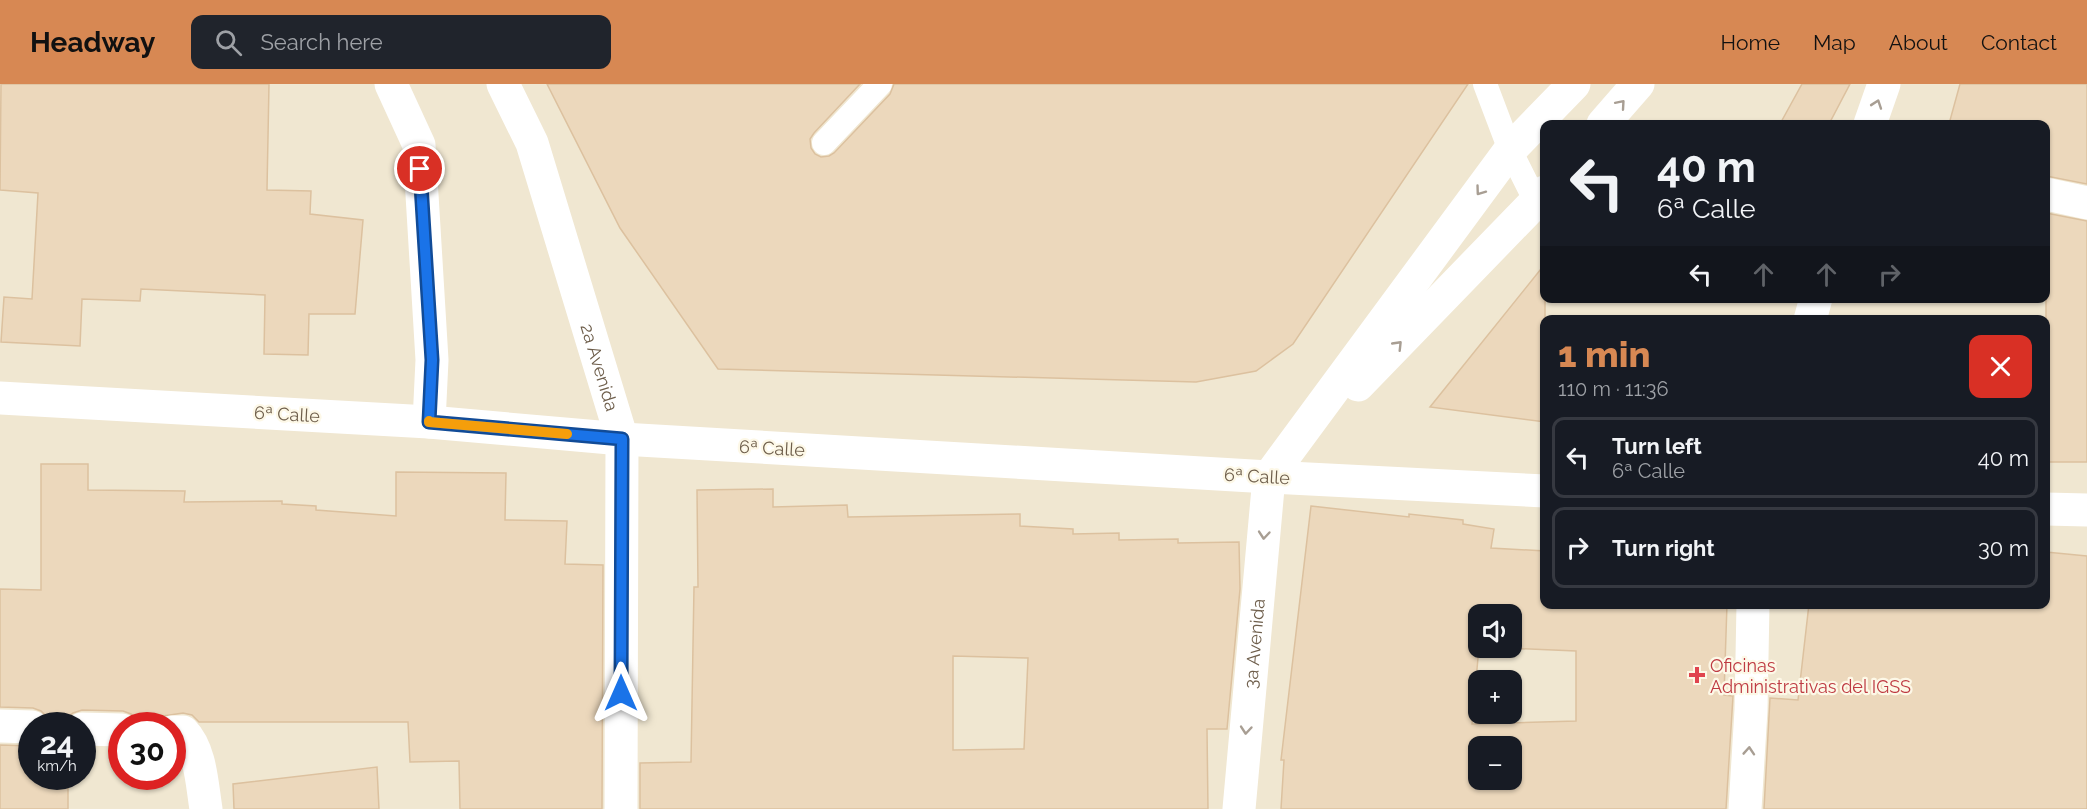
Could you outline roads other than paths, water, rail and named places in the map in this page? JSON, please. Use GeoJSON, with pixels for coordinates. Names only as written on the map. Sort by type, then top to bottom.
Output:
{"type":"FeatureCollection","features":[{"type":"Feature","properties":{"kind":"street"},"geometry":{"type":"LineString","coordinates":[[391,84],[419,145],[432,360],[429,422]]}},
{"type":"Feature","properties":{"kind":"street","name":"2a Avenida"},"geometry":{"type":"LineString","coordinates":[[503,84],[532,143],[622,439],[621,809]]}},
{"type":"Feature","properties":{"kind":"street"},"geometry":{"type":"LineString","coordinates":[[1269,477],[1510,150],[1574,84]]}},
{"type":"Feature","properties":{"kind":"street"},"geometry":{"type":"LineString","coordinates":[[1606,120],[1638,84]]}},
{"type":"Feature","properties":{"kind":"street"},"geometry":{"type":"LineString","coordinates":[[1871,120],[1884,84]]}},
{"type":"Feature","properties":{"kind":"street"},"geometry":{"type":"LineString","coordinates":[[2050,195],[2087,203]]}},
{"type":"Feature","properties":{"kind":"street"},"geometry":{"type":"LineString","coordinates":[[1269,477],[1540,198]]}},
{"type":"Feature","properties":{"kind":"street","name":"6ª Calle"},"geometry":{"type":"LineString","coordinates":[[0,398],[429,422],[622,439],[1540,491]]}},
{"type":"Feature","properties":{"kind":"street","name":"3a Avenida"},"geometry":{"type":"LineString","coordinates":[[1239,809],[1269,477]]}},
{"type":"Feature","properties":{"kind":"street"},"geometry":{"type":"LineString","coordinates":[[2050,509],[2087,510]]}},
{"type":"Feature","properties":{"kind":"street"},"geometry":{"type":"LineString","coordinates":[[1745,809],[1751,710],[1753,609]]}},
{"type":"Feature","properties":{"kind":"street"},"geometry":{"type":"LineString","coordinates":[[0,726],[18,727]]}},
{"type":"Feature","properties":{"kind":"street"},"geometry":{"type":"LineString","coordinates":[[186,735],[195,751],[206,809]]}},
{"type":"Feature","properties":{"kind":"lane"},"geometry":{"type":"LineString","coordinates":[[824,143],[880,84]]}},
{"type":"Feature","properties":{"kind":"lane"},"geometry":{"type":"LineString","coordinates":[[1485,84],[1510,150],[1540,195]]}},
{"type":"Feature","properties":{"kind":"place","name":"Oficinas Administrativas del IGSS"},"geometry":{"type":"Point","coordinates":[1697,675]}}]}
